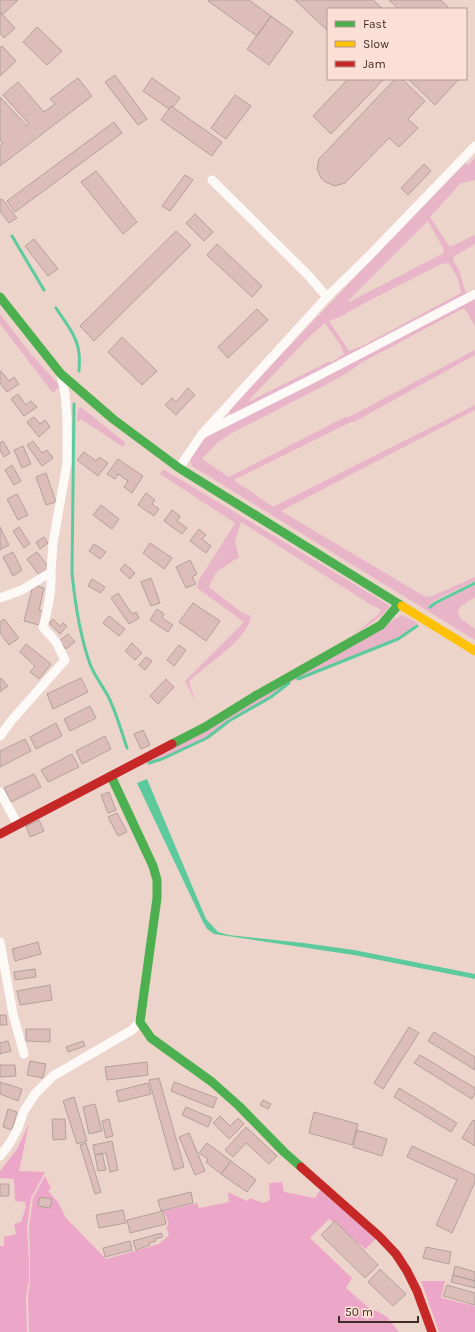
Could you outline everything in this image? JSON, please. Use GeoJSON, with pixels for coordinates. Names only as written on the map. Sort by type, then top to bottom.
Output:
{"type":"FeatureCollection","features":[{"type":"Feature","properties":{"kind":"street"},"geometry":{"type":"LineString","coordinates":[[180,468],[202,434],[327,297],[368,257],[475,146]]}},
{"type":"Feature","properties":{"kind":"street"},"geometry":{"type":"LineString","coordinates":[[212,180],[308,275],[327,297]]}},
{"type":"Feature","properties":{"kind":"street"},"geometry":{"type":"LineString","coordinates":[[202,434],[312,379],[475,294]]}},
{"type":"Feature","properties":{"kind":"street"},"geometry":{"type":"LineString","coordinates":[[0,297],[61,374],[113,419],[180,468],[475,651]]}},
{"type":"Feature","properties":{"kind":"street"},"geometry":{"type":"LineString","coordinates":[[0,736],[11,721],[65,660],[56,642],[43,627],[50,602],[53,544],[67,463],[67,418],[65,394],[61,374]]}},
{"type":"Feature","properties":{"kind":"street"},"geometry":{"type":"LineString","coordinates":[[0,598],[22,590],[51,572]]}},
{"type":"Feature","properties":{"kind":"street"},"geometry":{"type":"LineString","coordinates":[[0,834],[205,727],[255,696],[381,625],[399,604]]}},
{"type":"Feature","properties":{"kind":"street"},"geometry":{"type":"LineString","coordinates":[[0,1156],[18,1128],[24,1111],[35,1094],[53,1076],[132,1030],[140,1022],[157,880],[153,866],[112,776]]}},
{"type":"Feature","properties":{"kind":"street"},"geometry":{"type":"LineString","coordinates":[[0,792],[18,825]]}},
{"type":"Feature","properties":{"kind":"street"},"geometry":{"type":"LineString","coordinates":[[0,942],[13,1014],[24,1054]]}},
{"type":"Feature","properties":{"kind":"street"},"geometry":{"type":"LineString","coordinates":[[140,1022],[151,1038],[163,1048],[212,1082],[229,1096],[284,1152],[379,1236],[396,1254],[417,1291],[432,1332]]}},
{"type":"Feature","properties":{"kind":"shaded area"},"geometry":{"type":"Polygon","coordinates":[[[475,158],[475,180],[461,183],[430,217],[450,247],[475,235],[475,244],[453,257],[453,260],[459,270],[465,291],[468,292],[475,289],[475,292],[230,415],[230,411],[242,396],[436,192],[465,163],[468,165],[475,158]],[[428,221],[348,301],[349,302],[444,253],[443,248],[428,221]],[[449,263],[441,264],[342,316],[329,321],[349,351],[364,345],[461,293],[458,279],[449,263]],[[325,323],[309,337],[249,400],[250,401],[328,362],[332,362],[344,354],[341,346],[325,323]]]}},
{"type":"Feature","properties":{"kind":"shaded area"},"geometry":{"type":"Polygon","coordinates":[[[475,298],[475,326],[465,309],[462,309],[361,363],[349,372],[329,383],[230,434],[217,443],[202,459],[229,477],[345,417],[349,417],[475,350],[475,355],[354,422],[351,422],[234,480],[273,507],[475,405],[475,410],[281,511],[424,596],[430,597],[475,577],[475,581],[435,600],[429,605],[430,607],[475,585],[475,597],[461,606],[458,612],[460,618],[475,629],[475,640],[192,466],[191,459],[192,455],[203,439],[475,298]]]}},
{"type":"Feature","properties":{"kind":"shaded area"},"geometry":{"type":"Polygon","coordinates":[[[0,314],[31,354],[60,386],[53,393],[0,324],[0,314]]]}},
{"type":"Feature","properties":{"kind":"shaded area"},"geometry":{"type":"Polygon","coordinates":[[[81,407],[126,443],[123,447],[81,419],[77,422],[78,410],[81,407]]]}},
{"type":"Feature","properties":{"kind":"shaded area"},"geometry":{"type":"Polygon","coordinates":[[[163,469],[390,606],[378,618],[354,634],[378,615],[380,609],[371,605],[241,522],[235,541],[239,557],[216,572],[209,587],[241,612],[251,616],[248,626],[234,644],[189,682],[196,703],[185,681],[244,622],[197,588],[199,580],[235,523],[160,474],[163,469]]]}},
{"type":"Feature","properties":{"kind":"shaded area"},"geometry":{"type":"Polygon","coordinates":[[[402,615],[418,623],[397,638],[290,682],[229,721],[207,738],[161,759],[145,763],[402,615]]]}},
{"type":"Feature","properties":{"kind":"shaded area"},"geometry":{"type":"Polygon","coordinates":[[[147,779],[206,919],[218,932],[229,935],[354,950],[475,974],[475,979],[354,955],[214,934],[207,929],[203,922],[137,783],[147,779]]]}},
{"type":"Feature","properties":{"kind":"shaded area"},"geometry":{"type":"Polygon","coordinates":[[[29,1124],[19,1171],[45,1172],[31,1198],[27,1227],[29,1280],[26,1297],[27,1332],[0,1332],[0,1246],[4,1246],[4,1237],[16,1234],[14,1224],[21,1222],[26,1207],[25,1202],[15,1201],[14,1179],[0,1178],[0,1171],[17,1149],[29,1124]]]}},
{"type":"Feature","properties":{"kind":"shaded area"},"geometry":{"type":"Polygon","coordinates":[[[45,1176],[51,1188],[48,1191],[58,1202],[66,1218],[106,1259],[159,1244],[169,1235],[166,1227],[169,1225],[164,1211],[197,1203],[199,1208],[229,1202],[228,1192],[247,1201],[250,1198],[263,1203],[270,1200],[269,1183],[282,1182],[284,1192],[315,1198],[320,1190],[376,1239],[365,1249],[329,1219],[310,1238],[352,1278],[346,1288],[369,1308],[363,1316],[367,1320],[375,1310],[387,1317],[399,1332],[29,1332],[29,1227],[33,1198],[45,1176]]]}},
{"type":"Feature","properties":{"kind":"shaded area"},"geometry":{"type":"Polygon","coordinates":[[[421,1281],[445,1281],[441,1298],[475,1306],[475,1332],[439,1332],[421,1281]]]}},
{"type":"Feature","properties":{"kind":"building"},"geometry":{"type":"Polygon","coordinates":[[[0,0],[18,0],[2,15],[0,12],[0,0]]]}},
{"type":"Feature","properties":{"kind":"building"},"geometry":{"type":"Polygon","coordinates":[[[249,0],[271,16],[257,36],[208,1],[249,0]]]}},
{"type":"Feature","properties":{"kind":"building"},"geometry":{"type":"Polygon","coordinates":[[[295,0],[373,0],[382,8],[327,8],[327,30],[295,0]]]}},
{"type":"Feature","properties":{"kind":"building"},"geometry":{"type":"Polygon","coordinates":[[[389,0],[441,0],[449,8],[398,8],[389,0]]]}},
{"type":"Feature","properties":{"kind":"building"},"geometry":{"type":"Polygon","coordinates":[[[0,12],[15,28],[4,38],[0,33],[0,12]]]}},
{"type":"Feature","properties":{"kind":"building"},"geometry":{"type":"Polygon","coordinates":[[[271,16],[293,32],[269,65],[247,49],[271,16]]]}},
{"type":"Feature","properties":{"kind":"building"},"geometry":{"type":"Polygon","coordinates":[[[37,27],[62,51],[47,65],[23,42],[37,27]]]}},
{"type":"Feature","properties":{"kind":"building"},"geometry":{"type":"Polygon","coordinates":[[[2,46],[16,61],[0,76],[0,48],[2,46]]]}},
{"type":"Feature","properties":{"kind":"building"},"geometry":{"type":"Polygon","coordinates":[[[115,75],[147,119],[138,125],[105,82],[115,75]]]}},
{"type":"Feature","properties":{"kind":"building"},"geometry":{"type":"Polygon","coordinates":[[[78,78],[92,96],[0,166],[0,146],[3,144],[0,140],[0,97],[27,126],[29,124],[3,95],[18,82],[44,112],[55,104],[50,99],[78,78]]]}},
{"type":"Feature","properties":{"kind":"building"},"geometry":{"type":"Polygon","coordinates":[[[152,78],[180,98],[173,107],[171,106],[169,109],[143,91],[152,78]]]}},
{"type":"Feature","properties":{"kind":"building"},"geometry":{"type":"Polygon","coordinates":[[[347,80],[383,80],[331,134],[313,116],[347,80]]]}},
{"type":"Feature","properties":{"kind":"building"},"geometry":{"type":"Polygon","coordinates":[[[394,80],[403,80],[425,101],[408,119],[418,128],[399,147],[389,138],[345,183],[335,186],[325,182],[321,178],[317,169],[319,159],[394,80]]]}},
{"type":"Feature","properties":{"kind":"building"},"geometry":{"type":"Polygon","coordinates":[[[409,80],[458,80],[435,105],[409,80]]]}},
{"type":"Feature","properties":{"kind":"building"},"geometry":{"type":"Polygon","coordinates":[[[235,95],[251,106],[226,139],[211,128],[235,95]]]}},
{"type":"Feature","properties":{"kind":"building"},"geometry":{"type":"Polygon","coordinates":[[[171,106],[222,142],[212,156],[161,120],[171,106]]]}},
{"type":"Feature","properties":{"kind":"building"},"geometry":{"type":"Polygon","coordinates":[[[114,122],[122,133],[15,212],[7,201],[114,122]]]}},
{"type":"Feature","properties":{"kind":"building"},"geometry":{"type":"Polygon","coordinates":[[[424,164],[431,171],[408,195],[401,188],[424,164]]]}},
{"type":"Feature","properties":{"kind":"building"},"geometry":{"type":"Polygon","coordinates":[[[96,171],[137,222],[123,234],[81,182],[96,171]]]}},
{"type":"Feature","properties":{"kind":"building"},"geometry":{"type":"Polygon","coordinates":[[[185,175],[193,180],[170,211],[162,206],[185,175]]]}},
{"type":"Feature","properties":{"kind":"building"},"geometry":{"type":"Polygon","coordinates":[[[2,199],[17,218],[9,223],[0,211],[0,200],[2,199]]]}},
{"type":"Feature","properties":{"kind":"building"},"geometry":{"type":"Polygon","coordinates":[[[195,214],[213,232],[204,241],[186,223],[195,214]]]}},
{"type":"Feature","properties":{"kind":"building"},"geometry":{"type":"Polygon","coordinates":[[[176,231],[191,245],[94,341],[80,326],[176,231]]]}},
{"type":"Feature","properties":{"kind":"building"},"geometry":{"type":"Polygon","coordinates":[[[34,239],[58,269],[48,276],[25,246],[34,239]]]}},
{"type":"Feature","properties":{"kind":"building"},"geometry":{"type":"Polygon","coordinates":[[[217,244],[262,286],[252,297],[207,255],[217,244]]]}},
{"type":"Feature","properties":{"kind":"building"},"geometry":{"type":"Polygon","coordinates":[[[257,309],[268,320],[228,358],[218,347],[257,309]]]}},
{"type":"Feature","properties":{"kind":"building"},"geometry":{"type":"Polygon","coordinates":[[[122,337],[157,371],[142,385],[108,352],[122,337]]]}},
{"type":"Feature","properties":{"kind":"building"},"geometry":{"type":"Polygon","coordinates":[[[0,371],[9,381],[14,377],[19,384],[7,392],[0,383],[0,371]]]}},
{"type":"Feature","properties":{"kind":"building"},"geometry":{"type":"Polygon","coordinates":[[[188,388],[195,395],[176,415],[165,405],[172,398],[176,402],[188,388]]]}},
{"type":"Feature","properties":{"kind":"building"},"geometry":{"type":"Polygon","coordinates":[[[18,394],[26,405],[31,401],[37,407],[24,416],[11,399],[18,394]]]}},
{"type":"Feature","properties":{"kind":"building"},"geometry":{"type":"Polygon","coordinates":[[[34,417],[40,424],[45,420],[50,427],[39,437],[27,422],[34,417]]]}},
{"type":"Feature","properties":{"kind":"building"},"geometry":{"type":"Polygon","coordinates":[[[3,441],[10,453],[4,457],[0,451],[0,443],[3,441]]]}},
{"type":"Feature","properties":{"kind":"building"},"geometry":{"type":"Polygon","coordinates":[[[33,441],[42,453],[47,450],[53,458],[42,466],[27,445],[33,441]]]}},
{"type":"Feature","properties":{"kind":"building"},"geometry":{"type":"Polygon","coordinates":[[[23,446],[31,464],[22,468],[14,450],[23,446]]]}},
{"type":"Feature","properties":{"kind":"building"},"geometry":{"type":"Polygon","coordinates":[[[84,452],[96,461],[99,457],[108,463],[98,476],[77,460],[84,452]]]}},
{"type":"Feature","properties":{"kind":"building"},"geometry":{"type":"Polygon","coordinates":[[[118,459],[143,476],[132,493],[124,487],[128,481],[118,474],[115,479],[107,474],[118,459]]]}},
{"type":"Feature","properties":{"kind":"building"},"geometry":{"type":"Polygon","coordinates":[[[12,465],[21,481],[14,485],[5,470],[12,465]]]}},
{"type":"Feature","properties":{"kind":"building"},"geometry":{"type":"Polygon","coordinates":[[[46,473],[56,502],[46,505],[36,477],[46,473]]]}},
{"type":"Feature","properties":{"kind":"building"},"geometry":{"type":"Polygon","coordinates":[[[146,493],[155,500],[152,504],[159,509],[154,516],[138,505],[146,493]]]}},
{"type":"Feature","properties":{"kind":"building"},"geometry":{"type":"Polygon","coordinates":[[[17,494],[28,515],[18,520],[7,499],[17,494]]]}},
{"type":"Feature","properties":{"kind":"building"},"geometry":{"type":"Polygon","coordinates":[[[101,505],[119,519],[112,529],[93,515],[101,505]]]}},
{"type":"Feature","properties":{"kind":"building"},"geometry":{"type":"Polygon","coordinates":[[[172,510],[180,516],[177,521],[187,528],[182,534],[164,521],[172,510]]]}},
{"type":"Feature","properties":{"kind":"building"},"geometry":{"type":"Polygon","coordinates":[[[0,527],[9,545],[0,550],[0,527]]]}},
{"type":"Feature","properties":{"kind":"building"},"geometry":{"type":"Polygon","coordinates":[[[19,527],[30,544],[24,548],[13,531],[19,527]]]}},
{"type":"Feature","properties":{"kind":"building"},"geometry":{"type":"Polygon","coordinates":[[[199,529],[206,535],[202,539],[211,546],[206,553],[190,541],[199,529]]]}},
{"type":"Feature","properties":{"kind":"building"},"geometry":{"type":"Polygon","coordinates":[[[44,537],[48,543],[40,549],[36,542],[44,537]]]}},
{"type":"Feature","properties":{"kind":"building"},"geometry":{"type":"Polygon","coordinates":[[[150,543],[172,558],[164,569],[143,553],[150,543]]]}},
{"type":"Feature","properties":{"kind":"building"},"geometry":{"type":"Polygon","coordinates":[[[94,544],[106,552],[100,559],[89,551],[94,544]]]}},
{"type":"Feature","properties":{"kind":"building"},"geometry":{"type":"Polygon","coordinates":[[[13,552],[22,570],[13,576],[3,557],[13,552]]]}},
{"type":"Feature","properties":{"kind":"building"},"geometry":{"type":"Polygon","coordinates":[[[37,552],[49,568],[39,575],[27,559],[37,552]]]}},
{"type":"Feature","properties":{"kind":"building"},"geometry":{"type":"Polygon","coordinates":[[[190,560],[197,574],[192,577],[196,584],[186,588],[176,567],[190,560]]]}},
{"type":"Feature","properties":{"kind":"building"},"geometry":{"type":"Polygon","coordinates":[[[125,564],[135,573],[130,579],[120,570],[125,564]]]}},
{"type":"Feature","properties":{"kind":"building"},"geometry":{"type":"Polygon","coordinates":[[[151,578],[160,603],[151,606],[141,582],[151,578]]]}},
{"type":"Feature","properties":{"kind":"building"},"geometry":{"type":"Polygon","coordinates":[[[92,579],[105,587],[101,593],[88,586],[92,579]]]}},
{"type":"Feature","properties":{"kind":"building"},"geometry":{"type":"Polygon","coordinates":[[[33,585],[44,588],[39,610],[43,611],[39,625],[24,621],[33,585]]]}},
{"type":"Feature","properties":{"kind":"building"},"geometry":{"type":"Polygon","coordinates":[[[118,593],[132,614],[136,612],[139,618],[129,624],[111,598],[118,593]]]}},
{"type":"Feature","properties":{"kind":"building"},"geometry":{"type":"Polygon","coordinates":[[[193,603],[220,621],[206,641],[179,622],[193,603]]]}},
{"type":"Feature","properties":{"kind":"building"},"geometry":{"type":"Polygon","coordinates":[[[157,609],[164,614],[162,618],[173,625],[168,632],[150,620],[157,609]]]}},
{"type":"Feature","properties":{"kind":"building"},"geometry":{"type":"Polygon","coordinates":[[[109,616],[125,629],[119,636],[103,623],[109,616]]]}},
{"type":"Feature","properties":{"kind":"building"},"geometry":{"type":"Polygon","coordinates":[[[4,619],[19,638],[9,645],[0,633],[0,622],[4,619]]]}},
{"type":"Feature","properties":{"kind":"building"},"geometry":{"type":"Polygon","coordinates":[[[53,619],[60,626],[63,623],[67,626],[60,634],[49,623],[53,619]]]}},
{"type":"Feature","properties":{"kind":"building"},"geometry":{"type":"Polygon","coordinates":[[[68,634],[75,642],[66,649],[59,641],[68,634]]]}},
{"type":"Feature","properties":{"kind":"building"},"geometry":{"type":"Polygon","coordinates":[[[132,643],[142,653],[135,660],[125,651],[132,643]]]}},
{"type":"Feature","properties":{"kind":"building"},"geometry":{"type":"Polygon","coordinates":[[[26,644],[51,664],[39,679],[30,672],[35,666],[20,652],[26,644]]]}},
{"type":"Feature","properties":{"kind":"building"},"geometry":{"type":"Polygon","coordinates":[[[179,645],[186,650],[174,666],[167,660],[179,645]]]}},
{"type":"Feature","properties":{"kind":"building"},"geometry":{"type":"Polygon","coordinates":[[[146,657],[152,661],[145,670],[139,665],[146,657]]]}},
{"type":"Feature","properties":{"kind":"building"},"geometry":{"type":"Polygon","coordinates":[[[1,678],[8,686],[0,692],[0,679],[1,678]]]}},
{"type":"Feature","properties":{"kind":"building"},"geometry":{"type":"Polygon","coordinates":[[[81,678],[88,692],[53,709],[47,694],[81,678]]]}},
{"type":"Feature","properties":{"kind":"building"},"geometry":{"type":"Polygon","coordinates":[[[166,679],[174,687],[158,704],[150,696],[166,679]]]}},
{"type":"Feature","properties":{"kind":"building"},"geometry":{"type":"Polygon","coordinates":[[[90,706],[96,718],[70,731],[64,719],[90,706]]]}},
{"type":"Feature","properties":{"kind":"building"},"geometry":{"type":"Polygon","coordinates":[[[56,723],[62,736],[36,749],[30,737],[56,723]]]}},
{"type":"Feature","properties":{"kind":"building"},"geometry":{"type":"Polygon","coordinates":[[[143,730],[150,745],[141,749],[134,734],[143,730]]]}},
{"type":"Feature","properties":{"kind":"building"},"geometry":{"type":"Polygon","coordinates":[[[105,736],[111,749],[82,764],[76,751],[105,736]]]}},
{"type":"Feature","properties":{"kind":"building"},"geometry":{"type":"Polygon","coordinates":[[[25,739],[31,751],[0,767],[0,751],[25,739]]]}},
{"type":"Feature","properties":{"kind":"building"},"geometry":{"type":"Polygon","coordinates":[[[72,754],[79,767],[48,782],[41,770],[72,754]]]}},
{"type":"Feature","properties":{"kind":"building"},"geometry":{"type":"Polygon","coordinates":[[[34,774],[41,787],[11,802],[4,788],[34,774]]]}},
{"type":"Feature","properties":{"kind":"building"},"geometry":{"type":"Polygon","coordinates":[[[109,792],[116,810],[108,813],[101,795],[109,792]]]}},
{"type":"Feature","properties":{"kind":"building"},"geometry":{"type":"Polygon","coordinates":[[[117,813],[127,832],[118,836],[108,817],[117,813]]]}},
{"type":"Feature","properties":{"kind":"building"},"geometry":{"type":"Polygon","coordinates":[[[39,820],[44,831],[30,837],[26,826],[39,820]]]}},
{"type":"Feature","properties":{"kind":"building"},"geometry":{"type":"Polygon","coordinates":[[[38,942],[41,954],[15,961],[12,949],[38,942]]]}},
{"type":"Feature","properties":{"kind":"building"},"geometry":{"type":"Polygon","coordinates":[[[35,969],[36,977],[15,980],[14,972],[35,969]]]}},
{"type":"Feature","properties":{"kind":"building"},"geometry":{"type":"Polygon","coordinates":[[[50,985],[52,1000],[20,1005],[17,991],[50,985]]]}},
{"type":"Feature","properties":{"kind":"building"},"geometry":{"type":"Polygon","coordinates":[[[0,1015],[6,1015],[7,1025],[0,1025],[0,1015]]]}},
{"type":"Feature","properties":{"kind":"building"},"geometry":{"type":"Polygon","coordinates":[[[409,1027],[419,1033],[383,1089],[374,1083],[409,1027]]]}},
{"type":"Feature","properties":{"kind":"building"},"geometry":{"type":"Polygon","coordinates":[[[26,1029],[50,1029],[50,1042],[26,1041],[26,1029]]]}},
{"type":"Feature","properties":{"kind":"building"},"geometry":{"type":"Polygon","coordinates":[[[434,1032],[475,1057],[475,1070],[428,1041],[434,1032]]]}},
{"type":"Feature","properties":{"kind":"building"},"geometry":{"type":"Polygon","coordinates":[[[8,1041],[11,1051],[0,1054],[0,1043],[8,1041]]]}},
{"type":"Feature","properties":{"kind":"building"},"geometry":{"type":"Polygon","coordinates":[[[83,1041],[85,1046],[68,1052],[66,1047],[83,1041]]]}},
{"type":"Feature","properties":{"kind":"building"},"geometry":{"type":"Polygon","coordinates":[[[420,1055],[475,1088],[475,1093],[472,1099],[414,1063],[420,1055]]]}},
{"type":"Feature","properties":{"kind":"building"},"geometry":{"type":"Polygon","coordinates":[[[30,1061],[46,1064],[43,1078],[27,1075],[30,1061]]]}},
{"type":"Feature","properties":{"kind":"building"},"geometry":{"type":"Polygon","coordinates":[[[147,1062],[148,1075],[107,1080],[105,1067],[147,1062]]]}},
{"type":"Feature","properties":{"kind":"building"},"geometry":{"type":"Polygon","coordinates":[[[0,1065],[15,1065],[16,1076],[0,1077],[0,1065]]]}},
{"type":"Feature","properties":{"kind":"building"},"geometry":{"type":"Polygon","coordinates":[[[159,1078],[184,1167],[174,1170],[149,1080],[159,1078]]]}},
{"type":"Feature","properties":{"kind":"building"},"geometry":{"type":"Polygon","coordinates":[[[0,1082],[22,1089],[18,1101],[0,1094],[0,1082]]]}},
{"type":"Feature","properties":{"kind":"building"},"geometry":{"type":"Polygon","coordinates":[[[174,1082],[217,1098],[213,1108],[171,1091],[174,1082]]]}},
{"type":"Feature","properties":{"kind":"building"},"geometry":{"type":"Polygon","coordinates":[[[148,1083],[151,1094],[119,1102],[116,1091],[148,1083]]]}},
{"type":"Feature","properties":{"kind":"building"},"geometry":{"type":"Polygon","coordinates":[[[399,1088],[457,1123],[451,1132],[394,1097],[399,1088]]]}},
{"type":"Feature","properties":{"kind":"building"},"geometry":{"type":"Polygon","coordinates":[[[74,1097],[87,1141],[77,1144],[63,1101],[74,1097]]]}},
{"type":"Feature","properties":{"kind":"building"},"geometry":{"type":"Polygon","coordinates":[[[263,1100],[271,1104],[268,1109],[260,1105],[263,1100]]]}},
{"type":"Feature","properties":{"kind":"building"},"geometry":{"type":"Polygon","coordinates":[[[95,1104],[102,1131],[89,1134],[83,1107],[95,1104]]]}},
{"type":"Feature","properties":{"kind":"building"},"geometry":{"type":"Polygon","coordinates":[[[186,1107],[212,1118],[208,1127],[182,1115],[186,1107]]]}},
{"type":"Feature","properties":{"kind":"building"},"geometry":{"type":"Polygon","coordinates":[[[8,1109],[17,1112],[12,1130],[3,1127],[8,1109]]]}},
{"type":"Feature","properties":{"kind":"building"},"geometry":{"type":"Polygon","coordinates":[[[314,1112],[358,1124],[352,1145],[309,1133],[314,1112]]]}},
{"type":"Feature","properties":{"kind":"building"},"geometry":{"type":"Polygon","coordinates":[[[220,1116],[230,1126],[238,1118],[244,1124],[229,1139],[213,1123],[220,1116]]]}},
{"type":"Feature","properties":{"kind":"building"},"geometry":{"type":"Polygon","coordinates":[[[52,1119],[65,1119],[66,1139],[53,1140],[52,1119]]]}},
{"type":"Feature","properties":{"kind":"building"},"geometry":{"type":"Polygon","coordinates":[[[109,1119],[113,1136],[106,1138],[102,1121],[109,1119]]]}},
{"type":"Feature","properties":{"kind":"building"},"geometry":{"type":"Polygon","coordinates":[[[473,1120],[475,1121],[475,1146],[462,1138],[473,1120]]]}},
{"type":"Feature","properties":{"kind":"building"},"geometry":{"type":"Polygon","coordinates":[[[246,1127],[277,1156],[269,1164],[246,1143],[233,1157],[225,1150],[246,1127]]]}},
{"type":"Feature","properties":{"kind":"building"},"geometry":{"type":"Polygon","coordinates":[[[357,1130],[387,1139],[382,1156],[353,1147],[357,1130]]]}},
{"type":"Feature","properties":{"kind":"building"},"geometry":{"type":"Polygon","coordinates":[[[189,1133],[205,1171],[195,1175],[179,1137],[189,1133]]]}},
{"type":"Feature","properties":{"kind":"building"},"geometry":{"type":"Polygon","coordinates":[[[112,1141],[118,1170],[110,1172],[106,1153],[95,1155],[93,1145],[112,1141]]]}},
{"type":"Feature","properties":{"kind":"building"},"geometry":{"type":"Polygon","coordinates":[[[86,1143],[101,1192],[95,1194],[80,1145],[86,1143]]]}},
{"type":"Feature","properties":{"kind":"building"},"geometry":{"type":"Polygon","coordinates":[[[207,1143],[231,1161],[221,1174],[206,1162],[208,1159],[199,1153],[207,1143]]]}},
{"type":"Feature","properties":{"kind":"building"},"geometry":{"type":"Polygon","coordinates":[[[412,1146],[475,1175],[475,1182],[452,1233],[436,1225],[457,1180],[407,1157],[412,1146]]]}},
{"type":"Feature","properties":{"kind":"building"},"geometry":{"type":"Polygon","coordinates":[[[102,1153],[106,1170],[98,1171],[95,1155],[102,1153]]]}},
{"type":"Feature","properties":{"kind":"building"},"geometry":{"type":"Polygon","coordinates":[[[231,1161],[256,1180],[247,1192],[221,1174],[231,1161]]]}},
{"type":"Feature","properties":{"kind":"building"},"geometry":{"type":"Polygon","coordinates":[[[0,1184],[9,1184],[9,1196],[0,1196],[0,1184]]]}},
{"type":"Feature","properties":{"kind":"building"},"geometry":{"type":"Polygon","coordinates":[[[191,1192],[193,1203],[161,1211],[158,1200],[191,1192]]]}},
{"type":"Feature","properties":{"kind":"building"},"geometry":{"type":"Polygon","coordinates":[[[40,1197],[52,1199],[50,1208],[38,1206],[40,1197]]]}},
{"type":"Feature","properties":{"kind":"building"},"geometry":{"type":"Polygon","coordinates":[[[123,1210],[126,1223],[99,1228],[96,1215],[123,1210]]]}},
{"type":"Feature","properties":{"kind":"building"},"geometry":{"type":"Polygon","coordinates":[[[163,1211],[166,1224],[130,1233],[127,1220],[163,1211]]]}},
{"type":"Feature","properties":{"kind":"building"},"geometry":{"type":"Polygon","coordinates":[[[335,1221],[378,1265],[365,1278],[321,1235],[335,1221]]]}},
{"type":"Feature","properties":{"kind":"building"},"geometry":{"type":"Polygon","coordinates":[[[161,1233],[163,1237],[155,1239],[156,1241],[149,1243],[150,1245],[136,1250],[133,1241],[161,1233]]]}},
{"type":"Feature","properties":{"kind":"building"},"geometry":{"type":"Polygon","coordinates":[[[130,1241],[132,1250],[105,1257],[103,1248],[130,1241]]]}},
{"type":"Feature","properties":{"kind":"building"},"geometry":{"type":"Polygon","coordinates":[[[426,1247],[451,1252],[449,1264],[423,1258],[426,1247]]]}},
{"type":"Feature","properties":{"kind":"building"},"geometry":{"type":"Polygon","coordinates":[[[455,1266],[475,1272],[475,1281],[453,1275],[455,1266]]]}},
{"type":"Feature","properties":{"kind":"building"},"geometry":{"type":"Polygon","coordinates":[[[380,1269],[406,1294],[393,1306],[368,1282],[380,1269]]]}},
{"type":"Feature","properties":{"kind":"building"},"geometry":{"type":"Polygon","coordinates":[[[453,1275],[475,1281],[475,1288],[451,1282],[453,1275]]]}},
{"type":"Feature","properties":{"kind":"building"},"geometry":{"type":"Polygon","coordinates":[[[447,1285],[475,1293],[475,1305],[443,1296],[447,1285]]]}},
{"type":"Feature","properties":{"kind":"waterway"},"geometry":{"type":"LineString","coordinates":[[12,236],[44,290]]}},
{"type":"Feature","properties":{"kind":"waterway"},"geometry":{"type":"LineString","coordinates":[[56,308],[76,342],[79,356],[79,371]]}},
{"type":"Feature","properties":{"kind":"waterway"},"geometry":{"type":"LineString","coordinates":[[74,404],[72,573],[76,608],[83,642],[90,664],[111,702],[127,748]]}},
{"type":"Feature","properties":{"kind":"waterway"},"geometry":{"type":"LineString","coordinates":[[430,607],[475,583]]}},
{"type":"Feature","properties":{"kind":"waterway"},"geometry":{"type":"LineString","coordinates":[[298,679],[398,639],[417,626]]}},
{"type":"Feature","properties":{"kind":"waterway"},"geometry":{"type":"LineString","coordinates":[[149,763],[162,759],[207,738],[229,721],[271,697],[289,683]]}},
{"type":"Feature","properties":{"kind":"traffic: fast"},"geometry":{"type":"LineString","coordinates":[[0,297],[61,374],[113,419],[179,468],[402,606]]}},
{"type":"Feature","properties":{"kind":"traffic: fast"},"geometry":{"type":"LineString","coordinates":[[172,744],[205,727],[255,696],[381,625],[399,604]]}},
{"type":"Feature","properties":{"kind":"traffic: fast"},"geometry":{"type":"LineString","coordinates":[[111,776],[153,866],[157,880],[157,898],[140,1022],[151,1038],[212,1082],[239,1106],[284,1152],[301,1167]]}},
{"type":"Feature","properties":{"kind":"traffic: slow"},"geometry":{"type":"LineString","coordinates":[[402,606],[475,651]]}},
{"type":"Feature","properties":{"kind":"traffic: jam"},"geometry":{"type":"LineString","coordinates":[[0,834],[172,744]]}},
{"type":"Feature","properties":{"kind":"traffic: jam"},"geometry":{"type":"LineString","coordinates":[[301,1167],[379,1236],[396,1254],[417,1291],[432,1332]]}}]}
